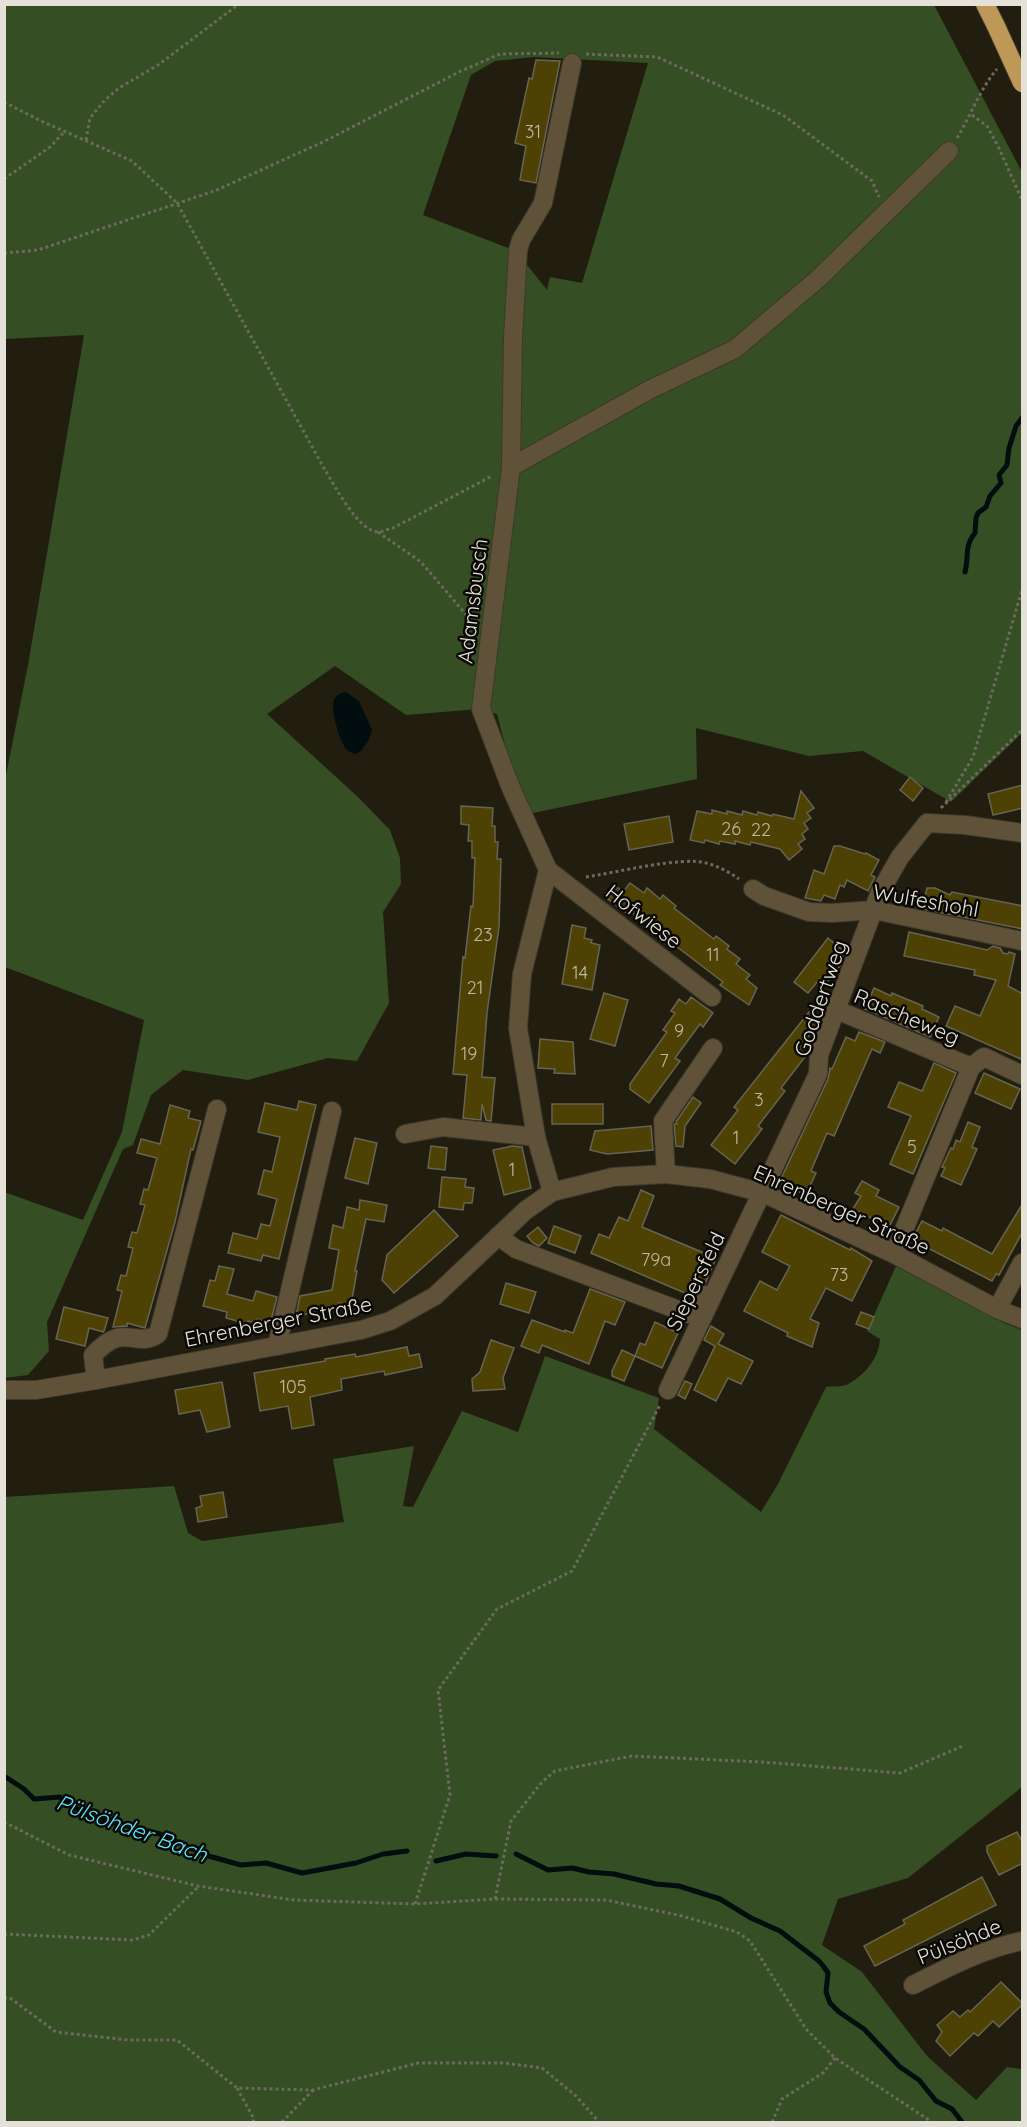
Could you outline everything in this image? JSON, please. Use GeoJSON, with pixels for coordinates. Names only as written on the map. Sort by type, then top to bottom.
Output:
{"type":"FeatureCollection","features":[{"type":"Feature","properties":{"kind":"highway"},"geometry":{"type":"LineString","coordinates":[[985,4],[1023,83]]}},
{"type":"Feature","properties":{"kind":"street","name":"Adamsbusch"},"geometry":{"type":"LineString","coordinates":[[548,870],[511,788],[482,710],[511,467],[513,338],[518,250],[521,240],[543,203],[572,63]]}},
{"type":"Feature","properties":{"kind":"street"},"geometry":{"type":"LineString","coordinates":[[511,467],[648,390],[735,349],[819,278],[949,151]]}},
{"type":"Feature","properties":{"kind":"street","name":"Goddertweg"},"geometry":{"type":"LineString","coordinates":[[763,1192],[818,1074],[819,1055],[880,892],[900,857],[927,823],[964,825],[1023,833]]}},
{"type":"Feature","properties":{"kind":"street"},"geometry":{"type":"LineString","coordinates":[[548,870],[522,974],[518,1028],[536,1137],[552,1192]]}},
{"type":"Feature","properties":{"kind":"street","name":"Hofwiese"},"geometry":{"type":"LineString","coordinates":[[548,870],[712,997]]}},
{"type":"Feature","properties":{"kind":"street","name":"Wulfeshohl"},"geometry":{"type":"LineString","coordinates":[[753,889],[764,896],[808,912],[874,910],[1023,941]]}},
{"type":"Feature","properties":{"kind":"street","name":"Rascheweg"},"geometry":{"type":"LineString","coordinates":[[837,1010],[971,1068],[984,1057],[1023,1075]]}},
{"type":"Feature","properties":{"kind":"street"},"geometry":{"type":"LineString","coordinates":[[666,1174],[663,1121],[713,1048]]}},
{"type":"Feature","properties":{"kind":"street"},"geometry":{"type":"LineString","coordinates":[[894,1254],[971,1068]]}},
{"type":"Feature","properties":{"kind":"street"},"geometry":{"type":"LineString","coordinates":[[96,1380],[93,1355],[104,1344],[118,1338],[149,1340],[158,1335],[217,1109]]}},
{"type":"Feature","properties":{"kind":"street"},"geometry":{"type":"LineString","coordinates":[[277,1346],[332,1111]]}},
{"type":"Feature","properties":{"kind":"street"},"geometry":{"type":"LineString","coordinates":[[405,1134],[443,1127],[536,1137]]}},
{"type":"Feature","properties":{"kind":"street","name":"Ehrenberger Straße"},"geometry":{"type":"LineString","coordinates":[[4,1390],[36,1390],[96,1380],[361,1330],[390,1321],[435,1296],[526,1210],[552,1192],[613,1177],[666,1174],[710,1179],[763,1192],[894,1254],[997,1309],[1023,1319]]}},
{"type":"Feature","properties":{"kind":"street"},"geometry":{"type":"LineString","coordinates":[[498,1236],[516,1249],[689,1314],[699,1309],[741,1218],[763,1192]]}},
{"type":"Feature","properties":{"kind":"street","name":"Siepersfeld"},"geometry":{"type":"LineString","coordinates":[[668,1390],[763,1192]]}},
{"type":"Feature","properties":{"kind":"street"},"geometry":{"type":"LineString","coordinates":[[997,1309],[1023,1263]]}},
{"type":"Feature","properties":{"kind":"street","name":"Pülsöhde"},"geometry":{"type":"LineString","coordinates":[[913,1985],[969,1957],[1001,1945],[1023,1941]]}},
{"type":"Feature","properties":{"kind":"path"},"geometry":{"type":"LineString","coordinates":[[86,140],[90,118],[105,100],[119,88],[158,65],[239,4]]}},
{"type":"Feature","properties":{"kind":"path"},"geometry":{"type":"LineString","coordinates":[[949,151],[972,115],[986,82]]}},
{"type":"Feature","properties":{"kind":"path"},"geometry":{"type":"LineString","coordinates":[[4,102],[132,161],[177,203],[325,470],[352,513],[365,526],[421,562],[490,642]]}},
{"type":"Feature","properties":{"kind":"path"},"geometry":{"type":"LineString","coordinates":[[972,115],[987,126],[1023,200]]}},
{"type":"Feature","properties":{"kind":"path"},"geometry":{"type":"LineString","coordinates":[[4,179],[50,147],[65,131]]}},
{"type":"Feature","properties":{"kind":"path"},"geometry":{"type":"LineString","coordinates":[[4,253],[38,250],[217,190]]}},
{"type":"Feature","properties":{"kind":"path"},"geometry":{"type":"LineString","coordinates":[[377,532],[393,528],[511,467]]}},
{"type":"Feature","properties":{"kind":"path"},"geometry":{"type":"LineString","coordinates":[[1023,590],[973,757],[946,802],[1023,730]]}},
{"type":"Feature","properties":{"kind":"path"},"geometry":{"type":"LineString","coordinates":[[584,877],[686,861],[704,862],[725,870],[753,889]]}},
{"type":"Feature","properties":{"kind":"path"},"geometry":{"type":"LineString","coordinates":[[415,1904],[450,1795],[438,1690],[497,1609],[572,1572],[668,1390]]}},
{"type":"Feature","properties":{"kind":"path"},"geometry":{"type":"LineString","coordinates":[[495,1899],[511,1821],[542,1782],[555,1771],[632,1756],[762,1762],[900,1773],[965,1745]]}},
{"type":"Feature","properties":{"kind":"path"},"geometry":{"type":"LineString","coordinates":[[4,1822],[69,1855],[198,1886],[294,1900],[415,1904],[495,1899],[606,1900],[682,1916],[737,1932],[750,1941],[806,2029],[835,2058],[932,2122]]}},
{"type":"Feature","properties":{"kind":"path"},"geometry":{"type":"LineString","coordinates":[[4,1934],[132,1940],[149,1935],[198,1886]]}},
{"type":"Feature","properties":{"kind":"path"},"geometry":{"type":"LineString","coordinates":[[4,1998],[10,1998],[56,2032],[128,2040],[177,2040],[237,2088],[254,2119],[253,2122]]}},
{"type":"Feature","properties":{"kind":"path"},"geometry":{"type":"LineString","coordinates":[[772,2122],[782,2099],[823,2073],[835,2058]]}},
{"type":"Feature","properties":{"kind":"path"},"geometry":{"type":"LineString","coordinates":[[237,2088],[313,2090],[418,2063],[504,2063],[542,2068],[576,2096],[599,2122]]}},
{"type":"Feature","properties":{"kind":"path"},"geometry":{"type":"LineString","coordinates":[[282,2122],[313,2090]]}},
{"type":"Feature","properties":{"kind":"green space"},"geometry":{"type":"Polygon","coordinates":[[[5,5],[934,5],[1022,172],[1022,733],[951,802],[863,751],[809,756],[696,728],[697,779],[528,814],[514,780],[497,714],[479,709],[406,715],[335,666],[267,714],[358,797],[390,830],[400,858],[401,884],[383,912],[389,1003],[357,1061],[328,1058],[248,1080],[183,1070],[151,1095],[133,1145],[123,1149],[47,1322],[49,1351],[28,1375],[5,1378],[4,1192],[83,1220],[122,1132],[144,1020],[5,967],[5,780],[28,665],[84,335],[5,339],[5,5]],[[533,57],[495,61],[471,75],[423,215],[516,251],[547,290],[550,277],[582,283],[648,63],[533,57]]]}},
{"type":"Feature","properties":{"kind":"green space"},"geometry":{"type":"Polygon","coordinates":[[[896,1266],[1004,1323],[1022,1330],[1022,1787],[908,1878],[838,1899],[822,1945],[862,1972],[927,2056],[976,2100],[1007,2067],[1022,2069],[1022,2122],[5,2122],[5,1497],[174,1486],[188,1533],[202,1541],[344,1522],[333,1459],[414,1446],[403,1506],[413,1507],[462,1411],[518,1432],[545,1356],[659,1398],[654,1429],[761,1512],[778,1484],[826,1387],[844,1386],[852,1382],[869,1367],[877,1354],[880,1339],[867,1331],[896,1266]]]}},
{"type":"Feature","properties":{"kind":"shaded area"},"geometry":{"type":"Polygon","coordinates":[[[346,692],[359,701],[372,730],[362,750],[356,754],[348,751],[344,746],[335,718],[334,700],[346,692]]]}},
{"type":"Feature","properties":{"kind":"building"},"geometry":{"type":"Polygon","coordinates":[[[536,60],[560,61],[536,183],[520,180],[526,146],[515,143],[529,78],[532,79],[536,60]]]}},
{"type":"Feature","properties":{"kind":"building"},"geometry":{"type":"Polygon","coordinates":[[[910,777],[923,788],[913,801],[900,790],[910,777]]]}},
{"type":"Feature","properties":{"kind":"building"},"geometry":{"type":"Polygon","coordinates":[[[1023,785],[1023,808],[993,815],[988,794],[1023,785]]]}},
{"type":"Feature","properties":{"kind":"building"},"geometry":{"type":"Polygon","coordinates":[[[801,791],[814,808],[807,813],[811,818],[804,823],[808,829],[802,834],[805,839],[798,844],[802,849],[789,860],[780,849],[751,842],[750,845],[735,841],[735,844],[720,841],[719,844],[705,840],[704,843],[690,840],[697,811],[712,814],[712,810],[727,814],[727,811],[742,815],[743,811],[757,815],[758,812],[794,819],[801,791]]]}},
{"type":"Feature","properties":{"kind":"building"},"geometry":{"type":"Polygon","coordinates":[[[461,806],[493,808],[492,826],[495,826],[495,842],[498,842],[497,859],[501,859],[499,927],[487,1013],[482,1077],[495,1078],[491,1121],[486,1120],[482,1104],[481,1120],[463,1118],[467,1075],[453,1074],[463,957],[465,958],[471,906],[473,907],[475,858],[472,858],[472,841],[468,841],[469,825],[461,824],[461,806]]]}},
{"type":"Feature","properties":{"kind":"building"},"geometry":{"type":"Polygon","coordinates":[[[669,816],[673,842],[629,850],[624,824],[669,816]]]}},
{"type":"Feature","properties":{"kind":"building"},"geometry":{"type":"Polygon","coordinates":[[[834,846],[866,853],[879,860],[871,875],[875,877],[868,891],[847,880],[844,887],[840,885],[835,899],[824,895],[821,901],[805,898],[814,870],[824,874],[834,846]]]}},
{"type":"Feature","properties":{"kind":"building"},"geometry":{"type":"Polygon","coordinates":[[[630,883],[644,893],[647,888],[660,899],[663,895],[676,906],[674,908],[714,939],[716,936],[729,946],[727,949],[740,959],[736,964],[750,975],[746,979],[757,988],[749,1005],[720,985],[723,982],[630,911],[628,914],[608,899],[617,887],[623,892],[630,883]]]}},
{"type":"Feature","properties":{"kind":"building"},"geometry":{"type":"Polygon","coordinates":[[[927,888],[935,888],[950,895],[952,892],[1023,906],[1023,929],[922,909],[927,888]]]}},
{"type":"Feature","properties":{"kind":"building"},"geometry":{"type":"Polygon","coordinates":[[[572,925],[586,928],[584,938],[600,945],[592,990],[562,984],[572,925]]]}},
{"type":"Feature","properties":{"kind":"building"},"geometry":{"type":"Polygon","coordinates":[[[909,932],[987,950],[993,946],[1000,948],[1003,953],[1015,954],[1008,986],[1023,994],[1023,1060],[946,1026],[955,1006],[980,1016],[996,980],[974,975],[975,970],[904,956],[909,932]]]}},
{"type":"Feature","properties":{"kind":"building"},"geometry":{"type":"Polygon","coordinates":[[[828,938],[845,952],[840,966],[824,986],[818,981],[808,993],[794,982],[828,938]]]}},
{"type":"Feature","properties":{"kind":"building"},"geometry":{"type":"Polygon","coordinates":[[[874,988],[923,1006],[922,1009],[939,1017],[930,1037],[865,1009],[874,988]]]}},
{"type":"Feature","properties":{"kind":"building"},"geometry":{"type":"Polygon","coordinates":[[[604,993],[628,1000],[615,1046],[590,1039],[604,993]]]}},
{"type":"Feature","properties":{"kind":"building"},"geometry":{"type":"Polygon","coordinates":[[[691,997],[713,1013],[703,1027],[700,1024],[675,1058],[680,1061],[649,1103],[630,1089],[630,1084],[667,1032],[663,1030],[675,1013],[671,1011],[679,999],[686,1004],[691,997]]]}},
{"type":"Feature","properties":{"kind":"building"},"geometry":{"type":"Polygon","coordinates":[[[809,1012],[820,1020],[805,1041],[810,1045],[808,1053],[781,1088],[785,1091],[758,1126],[762,1129],[735,1164],[711,1145],[738,1110],[734,1107],[809,1012]]]}},
{"type":"Feature","properties":{"kind":"building"},"geometry":{"type":"Polygon","coordinates":[[[859,1032],[885,1042],[880,1053],[872,1049],[834,1136],[827,1133],[811,1171],[816,1173],[806,1195],[779,1183],[846,1037],[855,1041],[859,1032]]]}},
{"type":"Feature","properties":{"kind":"building"},"geometry":{"type":"Polygon","coordinates":[[[540,1039],[573,1042],[575,1074],[554,1073],[555,1069],[538,1068],[540,1039]]]}},
{"type":"Feature","properties":{"kind":"building"},"geometry":{"type":"Polygon","coordinates":[[[934,1063],[956,1073],[913,1174],[890,1164],[911,1116],[888,1107],[899,1082],[922,1091],[934,1063]]]}},
{"type":"Feature","properties":{"kind":"building"},"geometry":{"type":"Polygon","coordinates":[[[984,1073],[1020,1089],[1011,1109],[975,1093],[984,1073]]]}},
{"type":"Feature","properties":{"kind":"building"},"geometry":{"type":"Polygon","coordinates":[[[693,1097],[701,1103],[685,1126],[683,1147],[676,1146],[674,1124],[677,1124],[676,1122],[693,1097]]]}},
{"type":"Feature","properties":{"kind":"building"},"geometry":{"type":"Polygon","coordinates":[[[299,1101],[316,1105],[279,1259],[263,1255],[261,1261],[228,1253],[233,1233],[257,1239],[261,1224],[270,1226],[277,1199],[258,1194],[264,1170],[272,1172],[280,1137],[258,1132],[265,1103],[297,1110],[299,1101]]]}},
{"type":"Feature","properties":{"kind":"building"},"geometry":{"type":"Polygon","coordinates":[[[552,1104],[603,1104],[603,1124],[552,1124],[552,1104]]]}},
{"type":"Feature","properties":{"kind":"building"},"geometry":{"type":"Polygon","coordinates":[[[170,1105],[190,1111],[188,1118],[201,1121],[193,1150],[191,1149],[175,1222],[145,1328],[127,1323],[127,1326],[113,1327],[122,1291],[117,1290],[121,1275],[126,1276],[133,1248],[128,1247],[130,1239],[132,1232],[137,1233],[145,1205],[140,1204],[144,1189],[148,1190],[157,1158],[137,1153],[141,1139],[160,1144],[170,1105]]]}},
{"type":"Feature","properties":{"kind":"building"},"geometry":{"type":"Polygon","coordinates":[[[968,1122],[980,1127],[972,1147],[977,1149],[961,1185],[941,1176],[945,1168],[942,1167],[956,1140],[960,1142],[968,1122]]]}},
{"type":"Feature","properties":{"kind":"building"},"geometry":{"type":"Polygon","coordinates":[[[651,1126],[653,1150],[607,1154],[590,1150],[595,1131],[651,1126]]]}},
{"type":"Feature","properties":{"kind":"building"},"geometry":{"type":"Polygon","coordinates":[[[355,1138],[377,1143],[368,1184],[345,1178],[355,1138]]]}},
{"type":"Feature","properties":{"kind":"building"},"geometry":{"type":"Polygon","coordinates":[[[431,1146],[447,1148],[445,1170],[428,1168],[431,1146]]]}},
{"type":"Feature","properties":{"kind":"building"},"geometry":{"type":"Polygon","coordinates":[[[512,1146],[522,1147],[531,1188],[504,1195],[493,1150],[512,1146]]]}},
{"type":"Feature","properties":{"kind":"building"},"geometry":{"type":"Polygon","coordinates":[[[442,1177],[466,1179],[465,1187],[474,1188],[472,1203],[464,1203],[463,1210],[439,1207],[442,1177]]]}},
{"type":"Feature","properties":{"kind":"building"},"geometry":{"type":"Polygon","coordinates":[[[862,1181],[879,1190],[876,1196],[899,1207],[889,1227],[853,1209],[861,1196],[855,1193],[862,1181]]]}},
{"type":"Feature","properties":{"kind":"building"},"geometry":{"type":"Polygon","coordinates":[[[641,1190],[654,1196],[642,1227],[716,1258],[705,1284],[698,1286],[692,1296],[591,1253],[599,1234],[609,1238],[619,1217],[628,1221],[641,1190]]]}},
{"type":"Feature","properties":{"kind":"building"},"geometry":{"type":"Polygon","coordinates":[[[360,1200],[387,1205],[384,1222],[366,1219],[355,1271],[357,1271],[351,1305],[339,1303],[339,1308],[296,1316],[300,1296],[332,1290],[339,1250],[329,1248],[333,1225],[343,1228],[347,1207],[359,1210],[360,1200]]]}},
{"type":"Feature","properties":{"kind":"building"},"geometry":{"type":"Polygon","coordinates":[[[1023,1203],[1023,1231],[999,1275],[996,1274],[992,1281],[912,1240],[922,1221],[942,1231],[943,1228],[992,1254],[1023,1203]]]}},
{"type":"Feature","properties":{"kind":"building"},"geometry":{"type":"Polygon","coordinates":[[[434,1210],[458,1236],[394,1293],[382,1280],[387,1255],[434,1210]]]}},
{"type":"Feature","properties":{"kind":"building"},"geometry":{"type":"Polygon","coordinates":[[[781,1215],[850,1250],[851,1248],[872,1261],[852,1301],[826,1288],[810,1319],[819,1323],[812,1347],[787,1336],[788,1333],[744,1311],[760,1281],[777,1290],[790,1266],[762,1252],[781,1215]]]}},
{"type":"Feature","properties":{"kind":"building"},"geometry":{"type":"Polygon","coordinates":[[[554,1226],[581,1236],[575,1253],[548,1243],[554,1226]]]}},
{"type":"Feature","properties":{"kind":"building"},"geometry":{"type":"Polygon","coordinates":[[[538,1227],[547,1238],[539,1246],[527,1236],[538,1227]]]}},
{"type":"Feature","properties":{"kind":"building"},"geometry":{"type":"Polygon","coordinates":[[[219,1266],[234,1269],[227,1294],[253,1301],[256,1291],[277,1297],[271,1321],[257,1319],[256,1323],[248,1321],[248,1324],[226,1318],[227,1312],[203,1306],[210,1280],[215,1281],[219,1266]]]}},
{"type":"Feature","properties":{"kind":"building"},"geometry":{"type":"Polygon","coordinates":[[[506,1283],[536,1292],[529,1313],[500,1304],[506,1283]]]}},
{"type":"Feature","properties":{"kind":"building"},"geometry":{"type":"Polygon","coordinates":[[[590,1289],[625,1302],[615,1325],[605,1321],[589,1364],[542,1345],[539,1353],[521,1346],[532,1320],[573,1333],[590,1289]]]}},
{"type":"Feature","properties":{"kind":"building"},"geometry":{"type":"Polygon","coordinates":[[[64,1307],[108,1318],[104,1331],[89,1328],[85,1346],[56,1339],[64,1307]]]}},
{"type":"Feature","properties":{"kind":"building"},"geometry":{"type":"Polygon","coordinates":[[[861,1312],[874,1317],[869,1329],[856,1324],[861,1312]]]}},
{"type":"Feature","properties":{"kind":"building"},"geometry":{"type":"Polygon","coordinates":[[[655,1322],[678,1333],[662,1368],[635,1356],[640,1343],[645,1345],[655,1322]]]}},
{"type":"Feature","properties":{"kind":"building"},"geometry":{"type":"Polygon","coordinates":[[[711,1326],[724,1334],[718,1344],[753,1361],[741,1384],[728,1378],[716,1401],[694,1390],[715,1346],[704,1340],[711,1326]]]}},
{"type":"Feature","properties":{"kind":"building"},"geometry":{"type":"Polygon","coordinates":[[[491,1340],[514,1348],[503,1378],[505,1389],[473,1391],[472,1379],[480,1372],[491,1340]]]}},
{"type":"Feature","properties":{"kind":"building"},"geometry":{"type":"Polygon","coordinates":[[[407,1347],[409,1356],[419,1354],[422,1367],[385,1375],[384,1371],[341,1379],[342,1390],[310,1397],[314,1425],[292,1429],[288,1406],[260,1411],[254,1373],[325,1361],[325,1359],[355,1354],[356,1357],[407,1347]]]}},
{"type":"Feature","properties":{"kind":"building"},"geometry":{"type":"Polygon","coordinates":[[[622,1350],[635,1356],[624,1381],[612,1376],[622,1350]]]}},
{"type":"Feature","properties":{"kind":"building"},"geometry":{"type":"Polygon","coordinates":[[[685,1381],[692,1384],[685,1399],[678,1395],[685,1381]]]}},
{"type":"Feature","properties":{"kind":"building"},"geometry":{"type":"Polygon","coordinates":[[[222,1382],[230,1427],[207,1432],[200,1410],[179,1414],[175,1390],[222,1382]]]}},
{"type":"Feature","properties":{"kind":"building"},"geometry":{"type":"Polygon","coordinates":[[[223,1492],[227,1517],[198,1522],[196,1508],[202,1506],[200,1496],[223,1492]]]}},
{"type":"Feature","properties":{"kind":"building"},"geometry":{"type":"Polygon","coordinates":[[[1017,1832],[1023,1843],[1023,1863],[999,1875],[987,1852],[987,1846],[1017,1832]]]}},
{"type":"Feature","properties":{"kind":"building"},"geometry":{"type":"Polygon","coordinates":[[[982,1877],[996,1905],[875,1966],[864,1946],[905,1924],[903,1920],[982,1877]]]}},
{"type":"Feature","properties":{"kind":"building"},"geometry":{"type":"Polygon","coordinates":[[[1001,1982],[1023,2004],[999,2027],[993,2021],[978,2036],[974,2033],[950,2056],[936,2041],[942,2032],[937,2025],[953,2011],[960,2017],[968,2010],[970,2012],[1001,1982]]]}},
{"type":"Feature","properties":{"kind":"waterway"},"geometry":{"type":"LineString","coordinates":[[965,572],[968,547],[975,533],[976,518],[1001,483],[999,475],[1007,465],[1009,448],[1016,426],[1022,418]]}},
{"type":"Feature","properties":{"kind":"waterway","name":"Pülsöhder Bach"},"geometry":{"type":"LineString","coordinates":[[4,1776],[24,1789],[34,1799],[60,1797],[87,1816],[160,1834],[205,1855],[241,1865],[266,1863],[302,1873],[356,1863],[383,1854],[407,1851]]}},
{"type":"Feature","properties":{"kind":"waterway","name":"Pülsöhder Bach"},"geometry":{"type":"LineString","coordinates":[[436,1861],[466,1854],[496,1856]]}},
{"type":"Feature","properties":{"kind":"waterway","name":"Pülsöhder Bach"},"geometry":{"type":"LineString","coordinates":[[516,1854],[548,1870],[572,1868],[614,1874],[656,1884],[679,1886],[720,1899],[751,1918],[780,1931],[824,1967],[828,1973],[826,1992],[830,2003],[864,2029],[900,2067],[919,2080],[936,2101],[952,2109],[962,2122]]}}]}
